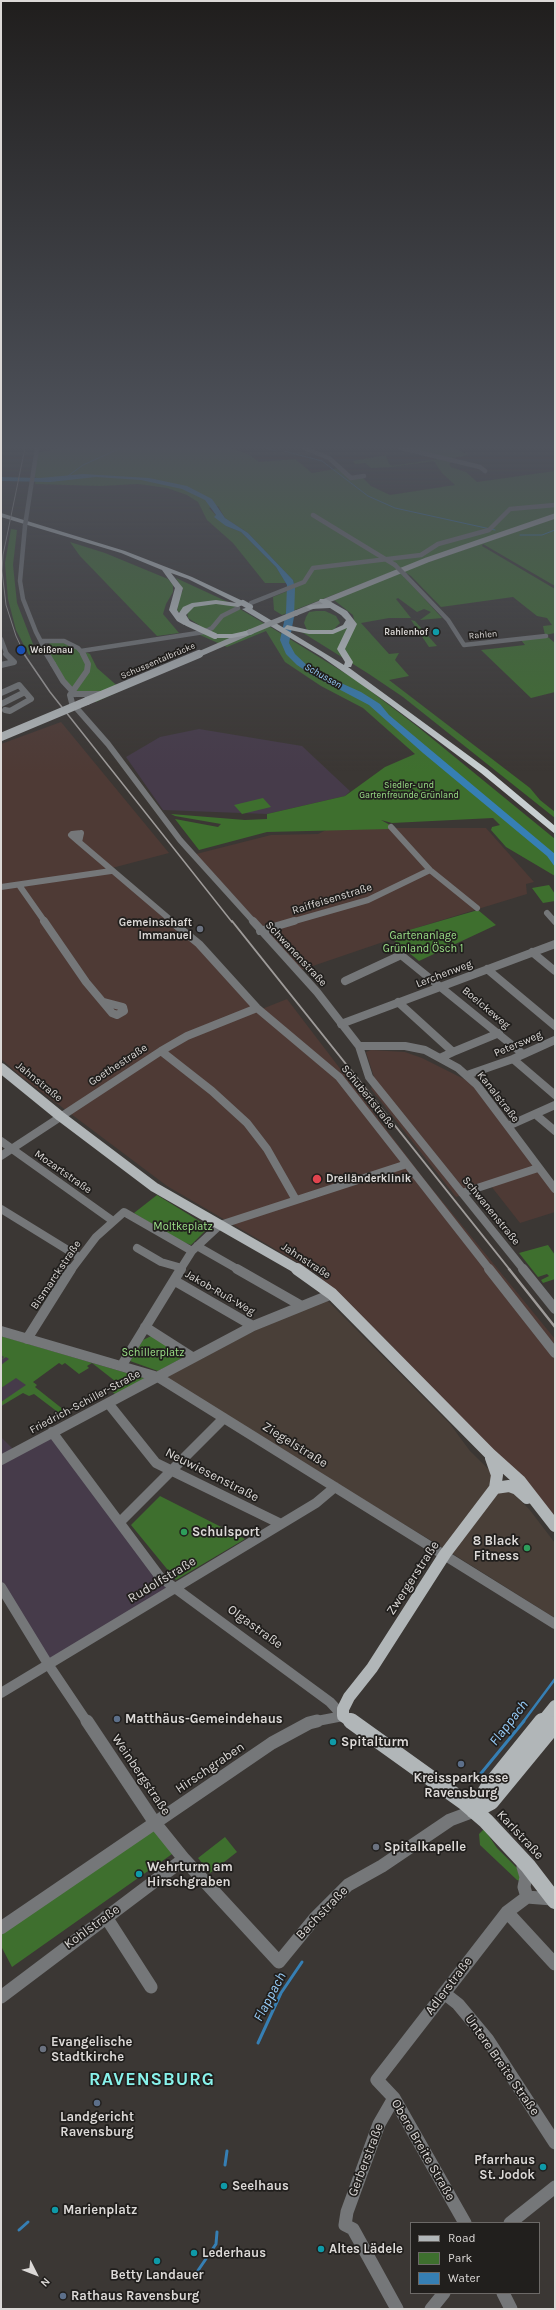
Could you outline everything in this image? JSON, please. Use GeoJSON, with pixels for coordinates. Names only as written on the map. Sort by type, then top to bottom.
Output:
{"type":"FeatureCollection","features":[{"type":"Feature","properties":{"kind":"highway"},"geometry":{"type":"LineString","coordinates":[[128,556],[245,606],[300,635],[424,725],[484,772],[555,831]]}},
{"type":"Feature","properties":{"kind":"highway"},"geometry":{"type":"LineString","coordinates":[[169,572],[179,588],[172,608],[174,613],[187,622],[228,641]]}},
{"type":"Feature","properties":{"kind":"highway"},"geometry":{"type":"LineString","coordinates":[[323,601],[334,606],[350,619],[353,624],[344,639],[341,649],[349,662],[348,665]]}},
{"type":"Feature","properties":{"kind":"highway"},"geometry":{"type":"LineString","coordinates":[[187,622],[182,615],[183,612],[192,605],[208,602],[245,606]]}},
{"type":"Feature","properties":{"kind":"highway"},"geometry":{"type":"LineString","coordinates":[[310,606],[334,606]]}},
{"type":"Feature","properties":{"kind":"highway"},"geometry":{"type":"LineString","coordinates":[[300,635],[333,632],[346,626],[350,619]]}},
{"type":"Feature","properties":{"kind":"highway"},"geometry":{"type":"LineString","coordinates":[[278,624],[287,627],[348,665],[434,726],[555,823]]}},
{"type":"Feature","properties":{"kind":"highway"},"geometry":{"type":"LineString","coordinates":[[215,636],[232,636],[250,632]]}},
{"type":"Feature","properties":{"kind":"main road","name":"Schussentalbrücke"},"geometry":{"type":"LineString","coordinates":[[1,737],[310,606],[439,556]]}},
{"type":"Feature","properties":{"kind":"main road","name":"Jahnstraße"},"geometry":{"type":"LineString","coordinates":[[1,1068],[60,1116],[154,1187],[304,1273],[332,1294],[490,1454],[520,1481],[553,1523]]}},
{"type":"Feature","properties":{"kind":"main road"},"geometry":{"type":"LineString","coordinates":[[490,1454],[497,1475],[495,1488],[509,1486],[517,1489],[539,1512],[553,1523]]}},
{"type":"Feature","properties":{"kind":"main road","name":"Zwergerstraße"},"geometry":{"type":"LineString","coordinates":[[344,1716],[343,1709],[348,1698],[372,1668],[445,1554],[495,1488]]}},
{"type":"Feature","properties":{"kind":"main road"},"geometry":{"type":"LineString","coordinates":[[474,1811],[483,1795],[555,1706]]}},
{"type":"Feature","properties":{"kind":"main road","name":"Olgastraße"},"geometry":{"type":"LineString","coordinates":[[344,1716],[432,1778],[474,1811]]}},
{"type":"Feature","properties":{"kind":"main road"},"geometry":{"type":"LineString","coordinates":[[474,1811],[491,1802],[555,1724]]}},
{"type":"Feature","properties":{"kind":"main road","name":"Karlstraße"},"geometry":{"type":"LineString","coordinates":[[474,1811],[506,1842],[554,1900]]}},
{"type":"Feature","properties":{"kind":"street"},"geometry":{"type":"LineString","coordinates":[[22,556],[20,581],[23,599],[41,641],[52,664],[63,681],[75,694],[87,701]]}},
{"type":"Feature","properties":{"kind":"street"},"geometry":{"type":"LineString","coordinates":[[378,556],[382,558]]}},
{"type":"Feature","properties":{"kind":"street"},"geometry":{"type":"LineString","coordinates":[[41,641],[64,642],[81,651],[204,632],[212,628],[222,616],[302,583],[307,580],[309,572],[320,566],[403,556]]}},
{"type":"Feature","properties":{"kind":"street","name":"Rahlen"},"geometry":{"type":"LineString","coordinates":[[382,558],[395,565],[448,620],[464,645],[546,636]]}},
{"type":"Feature","properties":{"kind":"street"},"geometry":{"type":"LineString","coordinates":[[1,639],[5,652],[14,662],[1,665]]}},
{"type":"Feature","properties":{"kind":"street","name":"Schwanenstraße"},"geometry":{"type":"LineString","coordinates":[[81,651],[88,661],[87,671],[70,695],[72,703],[108,744],[180,840],[260,931],[317,992],[359,1046],[369,1077],[555,1309]]}},
{"type":"Feature","properties":{"kind":"street"},"geometry":{"type":"LineString","coordinates":[[1,693],[19,685],[32,700],[10,711],[2,710]]}},
{"type":"Feature","properties":{"kind":"street"},"geometry":{"type":"LineString","coordinates":[[1,704],[25,692]]}},
{"type":"Feature","properties":{"kind":"street"},"geometry":{"type":"LineString","coordinates":[[75,694],[90,695],[107,693]]}},
{"type":"Feature","properties":{"kind":"street"},"geometry":{"type":"LineString","coordinates":[[391,827],[430,870],[477,908]]}},
{"type":"Feature","properties":{"kind":"street","name":"Schubertstraße"},"geometry":{"type":"LineString","coordinates":[[80,842],[111,871],[200,944],[257,1008],[339,1076],[555,1353]]}},
{"type":"Feature","properties":{"kind":"street","name":"Raiffeisenstraße"},"geometry":{"type":"LineString","coordinates":[[260,931],[368,900],[430,870]]}},
{"type":"Feature","properties":{"kind":"street"},"geometry":{"type":"LineString","coordinates":[[1,887],[111,871]]}},
{"type":"Feature","properties":{"kind":"street"},"geometry":{"type":"LineString","coordinates":[[19,885],[72,965],[104,1002]]}},
{"type":"Feature","properties":{"kind":"street"},"geometry":{"type":"LineString","coordinates":[[547,913],[555,922]]}},
{"type":"Feature","properties":{"kind":"street","name":"Lerchenweg"},"geometry":{"type":"LineString","coordinates":[[341,1024],[555,944]]}},
{"type":"Feature","properties":{"kind":"street","name":"Boelckeweg"},"geometry":{"type":"LineString","coordinates":[[344,982],[400,952],[524,1054]]}},
{"type":"Feature","properties":{"kind":"street"},"geometry":{"type":"LineString","coordinates":[[532,952],[555,970]]}},
{"type":"Feature","properties":{"kind":"street"},"geometry":{"type":"LineString","coordinates":[[487,969],[555,1026]]}},
{"type":"Feature","properties":{"kind":"street"},"geometry":{"type":"LineString","coordinates":[[398,1002],[453,1052]]}},
{"type":"Feature","properties":{"kind":"street","name":"Goethestraße"},"geometry":{"type":"LineString","coordinates":[[1,1156],[161,1051],[187,1036],[257,1008]]}},
{"type":"Feature","properties":{"kind":"street"},"geometry":{"type":"LineString","coordinates":[[440,1058],[499,1034]]}},
{"type":"Feature","properties":{"kind":"street","name":"Petersweg"},"geometry":{"type":"LineString","coordinates":[[467,1075],[513,1059],[555,1040]]}},
{"type":"Feature","properties":{"kind":"street","name":"Kanalstraße"},"geometry":{"type":"LineString","coordinates":[[359,1046],[372,1044],[405,1046],[425,1050],[467,1075],[477,1085],[538,1168],[553,1184]]}},
{"type":"Feature","properties":{"kind":"street"},"geometry":{"type":"LineString","coordinates":[[161,1051],[212,1091],[244,1120],[267,1148],[296,1200]]}},
{"type":"Feature","properties":{"kind":"street"},"geometry":{"type":"LineString","coordinates":[[513,1059],[555,1094]]}},
{"type":"Feature","properties":{"kind":"street"},"geometry":{"type":"LineString","coordinates":[[508,1126],[555,1105]]}},
{"type":"Feature","properties":{"kind":"street"},"geometry":{"type":"LineString","coordinates":[[534,1114],[555,1131]]}},
{"type":"Feature","properties":{"kind":"street","name":"Mozartstraße"},"geometry":{"type":"LineString","coordinates":[[1,1141],[113,1221]]}},
{"type":"Feature","properties":{"kind":"street"},"geometry":{"type":"LineString","coordinates":[[122,1365],[194,1248],[220,1225],[407,1164]]}},
{"type":"Feature","properties":{"kind":"street"},"geometry":{"type":"LineString","coordinates":[[462,1193],[538,1168]]}},
{"type":"Feature","properties":{"kind":"street"},"geometry":{"type":"LineString","coordinates":[[1,1209],[79,1257]]}},
{"type":"Feature","properties":{"kind":"street","name":"Bismarckstraße"},"geometry":{"type":"LineString","coordinates":[[27,1339],[79,1257],[113,1221],[124,1212],[194,1248]]}},
{"type":"Feature","properties":{"kind":"street"},"geometry":{"type":"LineString","coordinates":[[137,1248],[161,1262],[182,1268]]}},
{"type":"Feature","properties":{"kind":"street"},"geometry":{"type":"LineString","coordinates":[[194,1248],[300,1305]]}},
{"type":"Feature","properties":{"kind":"street","name":"Jakob-Ruß-Weg"},"geometry":{"type":"LineString","coordinates":[[174,1281],[253,1326]]}},
{"type":"Feature","properties":{"kind":"street","name":"Friedrich-Schiller-Straße"},"geometry":{"type":"LineString","coordinates":[[1,1460],[158,1377],[192,1357],[253,1326],[300,1305],[332,1294]]}},
{"type":"Feature","properties":{"kind":"street"},"geometry":{"type":"LineString","coordinates":[[145,1328],[192,1357]]}},
{"type":"Feature","properties":{"kind":"street","name":"Ziegelstraße"},"geometry":{"type":"LineString","coordinates":[[1,1332],[122,1365],[158,1377],[445,1554],[555,1624]]}},
{"type":"Feature","properties":{"kind":"street","name":"Neuwiesenstraße"},"geometry":{"type":"LineString","coordinates":[[108,1403],[156,1463],[281,1524]]}},
{"type":"Feature","properties":{"kind":"street"},"geometry":{"type":"LineString","coordinates":[[120,1522],[224,1418]]}},
{"type":"Feature","properties":{"kind":"street","name":"Olgastraße"},"geometry":{"type":"LineString","coordinates":[[52,1432],[160,1577],[174,1589],[330,1702],[344,1716]]}},
{"type":"Feature","properties":{"kind":"street","name":"Rudolfstraße"},"geometry":{"type":"LineString","coordinates":[[1,1693],[316,1503],[335,1487]]}},
{"type":"Feature","properties":{"kind":"street","name":"Weinbergstraße"},"geometry":{"type":"LineString","coordinates":[[1,1587],[48,1664],[152,1818],[184,1859],[247,1924],[279,1962]]}},
{"type":"Feature","properties":{"kind":"street","name":"Hirschgraben"},"geometry":{"type":"LineString","coordinates":[[1,1928],[152,1818],[272,1743],[309,1723],[344,1716]]}},
{"type":"Feature","properties":{"kind":"street","name":"Bachstraße"},"geometry":{"type":"LineString","coordinates":[[279,1962],[315,1918],[348,1885],[382,1866],[450,1820],[474,1811]]}},
{"type":"Feature","properties":{"kind":"street"},"geometry":{"type":"LineString","coordinates":[[506,1842],[523,1868],[522,1901],[554,1900]]}},
{"type":"Feature","properties":{"kind":"street","name":"Kohlstraße"},"geometry":{"type":"LineString","coordinates":[[1,1997],[184,1859]]}},
{"type":"Feature","properties":{"kind":"street","name":"Adlerstraße"},"geometry":{"type":"LineString","coordinates":[[377,2080],[507,1912],[522,1901]]}},
{"type":"Feature","properties":{"kind":"street"},"geometry":{"type":"LineString","coordinates":[[507,1912],[544,1950],[555,1964]]}},
{"type":"Feature","properties":{"kind":"street"},"geometry":{"type":"LineString","coordinates":[[106,1917],[151,1987]]}},
{"type":"Feature","properties":{"kind":"street","name":"Untere Breite Straße"},"geometry":{"type":"LineString","coordinates":[[444,1992],[458,2004],[488,2040],[555,2144]]}},
{"type":"Feature","properties":{"kind":"street","name":"Obere Breite Straße"},"geometry":{"type":"LineString","coordinates":[[377,2080],[394,2098],[464,2222]]}},
{"type":"Feature","properties":{"kind":"street","name":"Gerberstraße"},"geometry":{"type":"LineString","coordinates":[[394,2098],[379,2124],[347,2212],[345,2225],[353,2229],[398,2309]]}},
{"type":"Feature","properties":{"kind":"street"},"geometry":{"type":"LineString","coordinates":[[511,2222],[555,2187]]}},
{"type":"Feature","properties":{"kind":"street"},"geometry":{"type":"LineString","coordinates":[[431,2309],[443,2294]]}},
{"type":"Feature","properties":{"kind":"street"},"geometry":{"type":"LineString","coordinates":[[504,2294],[511,2309]]}},
{"type":"Feature","properties":{"kind":"shaded area"},"geometry":{"type":"Polygon","coordinates":[[[61,722],[169,853],[112,868],[155,904],[262,1009],[287,999],[425,1180],[555,1339],[555,1519],[541,1501],[384,1338],[316,1273],[167,1186],[23,1078],[1,1059],[1,744],[61,722]]]}},
{"type":"Feature","properties":{"kind":"shaded area"},"geometry":{"type":"Polygon","coordinates":[[[199,729],[302,746],[350,791],[345,796],[267,814],[163,810],[126,757],[160,737],[199,729]]]}},
{"type":"Feature","properties":{"kind":"shaded area"},"geometry":{"type":"Polygon","coordinates":[[[369,828],[486,828],[534,882],[526,884],[527,894],[393,935],[392,939],[301,970],[196,854],[271,835],[318,834],[326,830],[369,828]]]}},
{"type":"Feature","properties":{"kind":"shaded area"},"geometry":{"type":"Polygon","coordinates":[[[371,1050],[405,1052],[422,1058],[472,1083],[555,1194],[555,1212],[520,1223],[491,1186],[456,1197],[371,1089],[374,1077],[366,1052],[371,1050]]]}},
{"type":"Feature","properties":{"kind":"shaded area"},"geometry":{"type":"Polygon","coordinates":[[[324,1297],[450,1424],[470,1451],[529,1509],[555,1543],[555,1618],[442,1547],[159,1377],[324,1297]]]}},
{"type":"Feature","properties":{"kind":"shaded area"},"geometry":{"type":"Polygon","coordinates":[[[1,1341],[31,1384],[1,1407],[1,1341]]]}},
{"type":"Feature","properties":{"kind":"shaded area"},"geometry":{"type":"Polygon","coordinates":[[[52,1432],[174,1589],[48,1664],[1,1587],[1,1437],[16,1452],[52,1432]]]}},
{"type":"Feature","properties":{"kind":"green space"},"geometry":{"type":"Polygon","coordinates":[[[6,556],[14,556],[13,565],[17,603],[36,652],[35,654],[29,655],[16,630],[8,599],[5,563],[6,556]]]}},
{"type":"Feature","properties":{"kind":"green space"},"geometry":{"type":"Polygon","coordinates":[[[80,556],[112,556],[168,579],[173,585],[173,592],[166,604],[163,614],[179,633],[157,636],[80,556]]]}},
{"type":"Feature","properties":{"kind":"green space"},"geometry":{"type":"Polygon","coordinates":[[[243,556],[265,556],[276,567],[286,583],[265,583],[243,556]]]}},
{"type":"Feature","properties":{"kind":"green space"},"geometry":{"type":"Polygon","coordinates":[[[270,556],[438,556],[397,570],[282,615],[274,610],[273,597],[295,588],[293,580],[270,556]]]}},
{"type":"Feature","properties":{"kind":"green space"},"geometry":{"type":"Polygon","coordinates":[[[447,556],[499,556],[555,589],[555,633],[545,635],[543,626],[552,625],[547,618],[537,616],[513,597],[441,607],[411,576],[403,571],[447,556]]]}},
{"type":"Feature","properties":{"kind":"green space"},"geometry":{"type":"Polygon","coordinates":[[[503,556],[555,556],[555,586],[503,556]]]}},
{"type":"Feature","properties":{"kind":"green space"},"geometry":{"type":"Polygon","coordinates":[[[400,572],[442,618],[420,620],[431,612],[424,609],[417,612],[398,598],[396,599],[411,618],[389,618],[361,623],[389,654],[399,653],[395,660],[409,676],[389,680],[530,788],[540,800],[555,812],[555,818],[403,697],[300,631],[325,633],[355,624],[353,615],[334,600],[400,572]]]}},
{"type":"Feature","properties":{"kind":"green space","name":"Siedler- und Gartenfreunde Grünland"},"geometry":{"type":"Polygon","coordinates":[[[176,578],[228,602],[272,628],[356,680],[418,727],[555,839],[555,876],[506,847],[491,830],[492,827],[500,825],[493,818],[392,823],[381,820],[390,825],[390,829],[267,832],[199,850],[175,819],[218,827],[221,824],[171,814],[245,820],[267,819],[267,814],[345,796],[385,767],[415,754],[363,708],[321,686],[285,662],[266,631],[227,647],[200,635],[199,625],[188,618],[187,611],[177,612],[179,598],[183,590],[176,578]]]}},
{"type":"Feature","properties":{"kind":"green space"},"geometry":{"type":"Polygon","coordinates":[[[325,611],[336,616],[340,623],[335,628],[337,629],[328,631],[307,630],[304,623],[306,617],[309,612],[325,611]]]}},
{"type":"Feature","properties":{"kind":"green space"},"geometry":{"type":"Polygon","coordinates":[[[411,620],[415,621],[437,646],[429,647],[411,620]]]}},
{"type":"Feature","properties":{"kind":"green space"},"geometry":{"type":"Polygon","coordinates":[[[548,637],[555,643],[555,692],[531,698],[481,650],[525,645],[521,640],[548,637]]]}},
{"type":"Feature","properties":{"kind":"green space"},"geometry":{"type":"Polygon","coordinates":[[[50,643],[64,643],[90,654],[97,668],[122,690],[96,702],[77,691],[66,681],[54,664],[47,647],[50,643]]]}},
{"type":"Feature","properties":{"kind":"green space"},"geometry":{"type":"Polygon","coordinates":[[[263,798],[271,807],[242,814],[234,805],[263,798]]]}},
{"type":"Feature","properties":{"kind":"green space"},"geometry":{"type":"Polygon","coordinates":[[[549,885],[555,894],[555,901],[543,903],[532,888],[549,885]]]}},
{"type":"Feature","properties":{"kind":"green space","name":"Gartenanlage Grünland Ösch 1"},"geometry":{"type":"Polygon","coordinates":[[[478,910],[496,925],[419,961],[392,939],[392,935],[478,910]]]}},
{"type":"Feature","properties":{"kind":"green space","name":"Moltkeplatz"},"geometry":{"type":"Polygon","coordinates":[[[157,1195],[209,1227],[191,1245],[178,1240],[134,1213],[157,1195]]]}},
{"type":"Feature","properties":{"kind":"green space"},"geometry":{"type":"Polygon","coordinates":[[[548,1245],[555,1255],[555,1279],[543,1283],[541,1280],[549,1276],[547,1274],[538,1277],[519,1253],[548,1245]]]}},
{"type":"Feature","properties":{"kind":"green space","name":"Schillerplatz"},"geometry":{"type":"Polygon","coordinates":[[[153,1335],[186,1356],[158,1371],[130,1361],[143,1340],[153,1335]]]}},
{"type":"Feature","properties":{"kind":"green space"},"geometry":{"type":"Polygon","coordinates":[[[1,1336],[147,1379],[116,1395],[108,1388],[115,1381],[92,1363],[87,1366],[89,1368],[79,1374],[65,1363],[62,1365],[59,1363],[33,1382],[37,1385],[35,1387],[64,1410],[59,1413],[34,1394],[29,1396],[23,1393],[1,1406],[1,1402],[26,1385],[16,1378],[1,1388],[1,1365],[9,1359],[6,1357],[1,1360],[4,1357],[1,1355],[1,1336]]]}},
{"type":"Feature","properties":{"kind":"green space","name":"Schulsport"},"geometry":{"type":"Polygon","coordinates":[[[160,1496],[245,1539],[176,1580],[131,1525],[160,1496]]]}},
{"type":"Feature","properties":{"kind":"green space"},"geometry":{"type":"Polygon","coordinates":[[[154,1826],[175,1852],[12,1967],[1,1946],[1,1932],[154,1826]]]}},
{"type":"Feature","properties":{"kind":"green space"},"geometry":{"type":"Polygon","coordinates":[[[484,1829],[497,1848],[517,1868],[521,1881],[517,1880],[480,1845],[479,1834],[484,1829]]]}},
{"type":"Feature","properties":{"kind":"green space"},"geometry":{"type":"Polygon","coordinates":[[[225,1837],[237,1852],[210,1873],[198,1858],[225,1837]]]}},
{"type":"Feature","properties":{"kind":"water","name":"Schussen"},"geometry":{"type":"Polygon","coordinates":[[[265,556],[270,556],[293,580],[295,588],[294,617],[289,643],[295,654],[312,670],[361,692],[380,704],[389,715],[555,854],[555,867],[547,856],[423,753],[369,705],[312,675],[297,665],[286,654],[280,640],[286,613],[287,585],[276,567],[265,556]]]}},
{"type":"Feature","properties":{"kind":"waterway","name":"Flappach"},"geometry":{"type":"LineString","coordinates":[[523,1722],[555,1679]]}},
{"type":"Feature","properties":{"kind":"waterway","name":"Flappach"},"geometry":{"type":"LineString","coordinates":[[478,1777],[524,1721]]}},
{"type":"Feature","properties":{"kind":"waterway","name":"Flappach"},"geometry":{"type":"LineString","coordinates":[[258,2043],[281,1993],[302,1962]]}},
{"type":"Feature","properties":{"kind":"waterway","name":"Flappach"},"geometry":{"type":"LineString","coordinates":[[225,2165],[227,2151]]}},
{"type":"Feature","properties":{"kind":"waterway"},"geometry":{"type":"LineString","coordinates":[[19,2230],[28,2222]]}},
{"type":"Feature","properties":{"kind":"waterway","name":"Flappach"},"geometry":{"type":"LineString","coordinates":[[197,2272],[216,2244],[217,2232]]}},
{"type":"Feature","properties":{"kind":"railway"},"geometry":{"type":"LineString","coordinates":[[3,556],[2,571],[6,605],[16,636],[25,655]]}},
{"type":"Feature","properties":{"kind":"railway"},"geometry":{"type":"LineString","coordinates":[[24,654],[50,692],[232,922]]}},
{"type":"Feature","properties":{"kind":"railway"},"geometry":{"type":"LineString","coordinates":[[232,921],[510,1270]]}},
{"type":"Feature","properties":{"kind":"railway"},"geometry":{"type":"LineString","coordinates":[[509,1269],[555,1327]]}},
{"type":"Feature","properties":{"kind":"place","name":"Rahlenhof"},"geometry":{"type":"Point","coordinates":[436,632]}},
{"type":"Feature","properties":{"kind":"place","name":"Weißenau"},"geometry":{"type":"Point","coordinates":[21,650]}},
{"type":"Feature","properties":{"kind":"place","name":"Gemeinschaft Immanuel"},"geometry":{"type":"Point","coordinates":[200,929]}},
{"type":"Feature","properties":{"kind":"place","name":"Dreiländerklinik"},"geometry":{"type":"Point","coordinates":[317,1179]}},
{"type":"Feature","properties":{"kind":"place","name":"Schulsport"},"geometry":{"type":"Point","coordinates":[184,1532]}},
{"type":"Feature","properties":{"kind":"place","name":"8 Black Fitness"},"geometry":{"type":"Point","coordinates":[527,1548]}},
{"type":"Feature","properties":{"kind":"place","name":"Matthäus-Gemeindehaus"},"geometry":{"type":"Point","coordinates":[117,1719]}},
{"type":"Feature","properties":{"kind":"place","name":"Spitalturm"},"geometry":{"type":"Point","coordinates":[333,1742]}},
{"type":"Feature","properties":{"kind":"place","name":"Kreissparkasse Ravensburg"},"geometry":{"type":"Point","coordinates":[461,1764]}},
{"type":"Feature","properties":{"kind":"place","name":"Spitalkapelle"},"geometry":{"type":"Point","coordinates":[376,1847]}},
{"type":"Feature","properties":{"kind":"place","name":"Wehrturm am Hirschgraben"},"geometry":{"type":"Point","coordinates":[139,1874]}},
{"type":"Feature","properties":{"kind":"place","name":"Evangelische Stadtkirche"},"geometry":{"type":"Point","coordinates":[43,2049]}},
{"type":"Feature","properties":{"kind":"place","name":"Landgericht Ravensburg"},"geometry":{"type":"Point","coordinates":[97,2103]}},
{"type":"Feature","properties":{"kind":"place","name":"Pfarrhaus St. Jodok"},"geometry":{"type":"Point","coordinates":[543,2167]}},
{"type":"Feature","properties":{"kind":"place","name":"Seelhaus"},"geometry":{"type":"Point","coordinates":[224,2186]}},
{"type":"Feature","properties":{"kind":"place","name":"Marienplatz"},"geometry":{"type":"Point","coordinates":[55,2210]}},
{"type":"Feature","properties":{"kind":"place","name":"Altes Lädele"},"geometry":{"type":"Point","coordinates":[321,2249]}},
{"type":"Feature","properties":{"kind":"place","name":"Lederhaus"},"geometry":{"type":"Point","coordinates":[194,2253]}},
{"type":"Feature","properties":{"kind":"place","name":"Betty Landauer"},"geometry":{"type":"Point","coordinates":[157,2261]}},
{"type":"Feature","properties":{"kind":"place","name":"Rathaus Ravensburg"},"geometry":{"type":"Point","coordinates":[63,2296]}},
{"type":"Feature","properties":{"kind":"district","name":"RAVENSBURG"},"geometry":{"type":"Point","coordinates":[152,2080]}}]}
